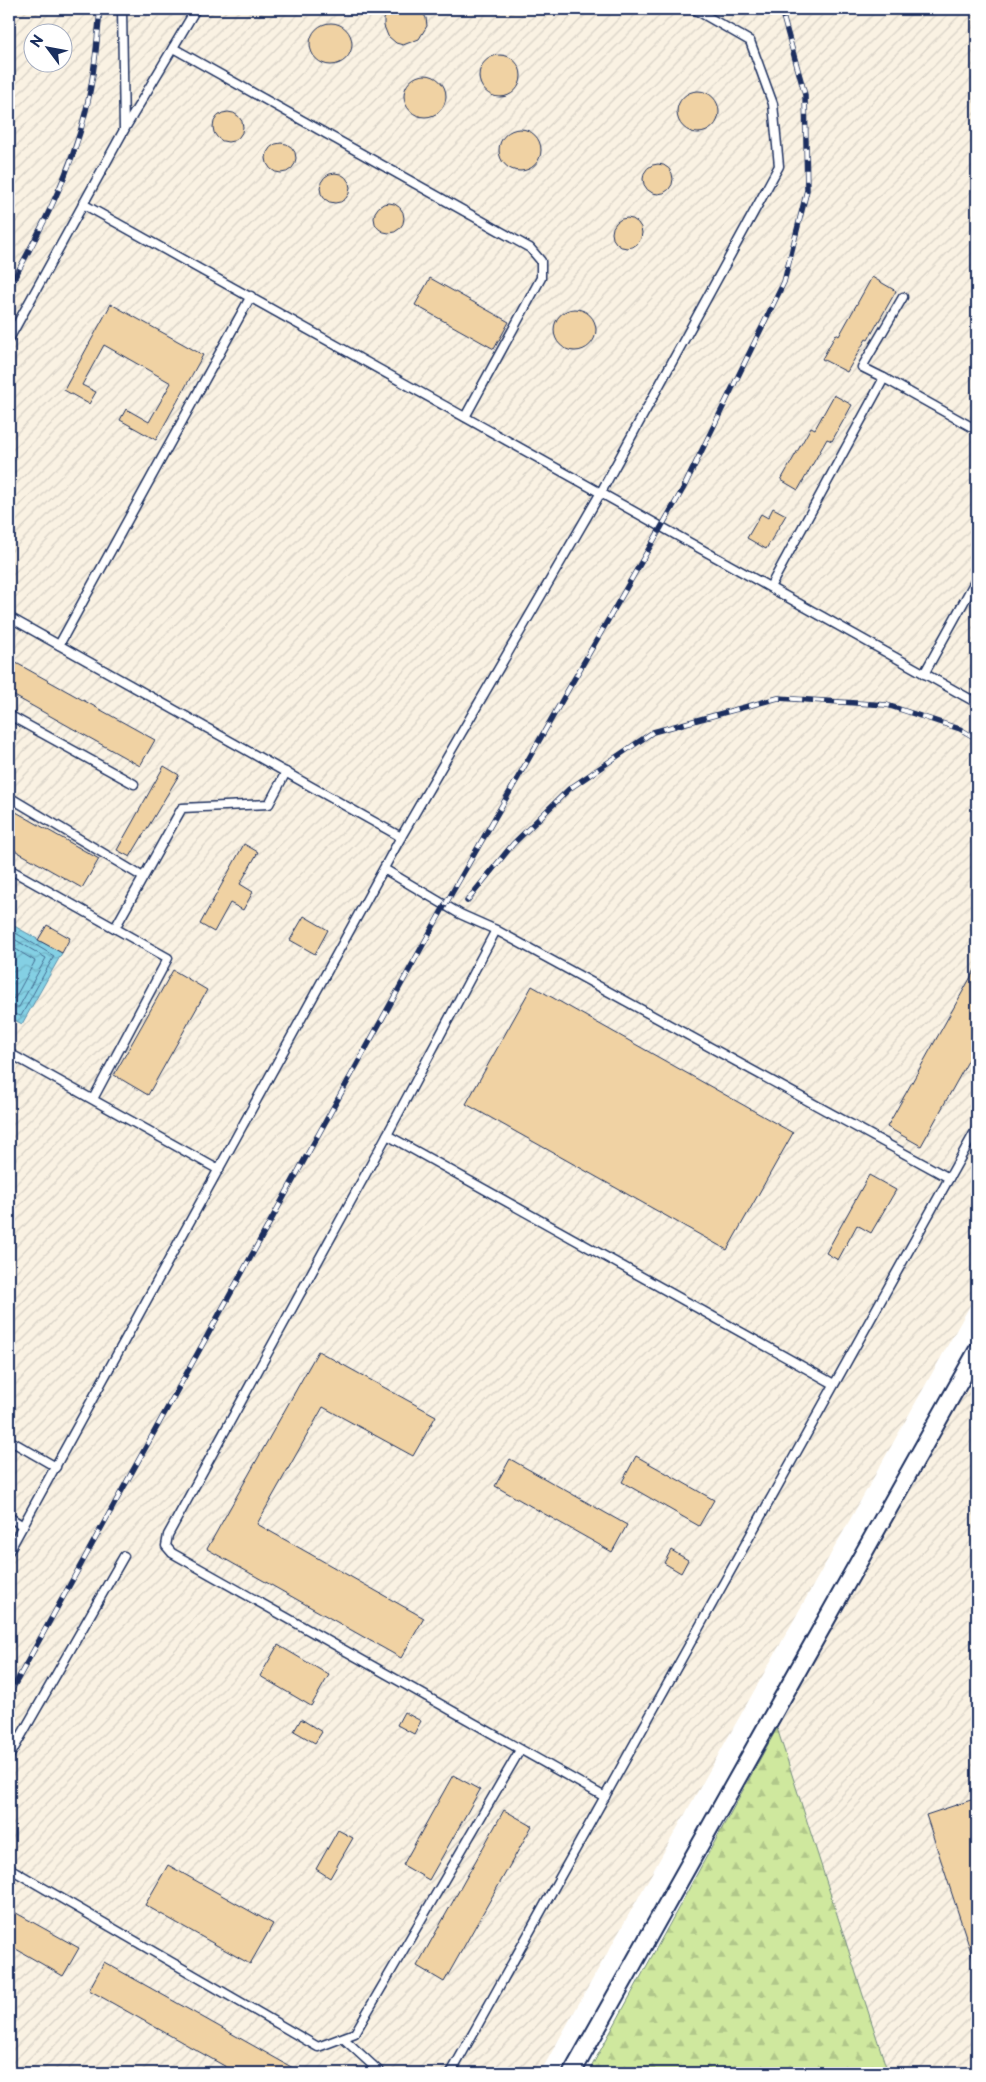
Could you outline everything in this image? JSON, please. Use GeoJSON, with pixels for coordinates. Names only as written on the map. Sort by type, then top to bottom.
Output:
{"type":"FeatureCollection","features":[{"type":"Feature","properties":{"kind":"street"},"geometry":{"type":"LineString","coordinates":[[572,2073],[977,1351]]}},
{"type":"Feature","properties":{"kind":"lane"},"geometry":{"type":"LineString","coordinates":[[122,9],[124,130]]}},
{"type":"Feature","properties":{"kind":"lane"},"geometry":{"type":"LineString","coordinates":[[9,339],[124,130],[196,9]]}},
{"type":"Feature","properties":{"kind":"lane"},"geometry":{"type":"LineString","coordinates":[[9,1551],[401,837],[600,494],[779,166],[773,104],[750,40],[694,9]]}},
{"type":"Feature","properties":{"kind":"lane"},"geometry":{"type":"LineString","coordinates":[[173,48],[530,248],[541,261],[541,278],[465,416]]}},
{"type":"Feature","properties":{"kind":"lane"},"geometry":{"type":"LineString","coordinates":[[84,204],[977,703]]}},
{"type":"Feature","properties":{"kind":"lane"},"geometry":{"type":"LineString","coordinates":[[58,645],[251,296]]}},
{"type":"Feature","properties":{"kind":"lane"},"geometry":{"type":"LineString","coordinates":[[904,298],[862,367],[977,430]]}},
{"type":"Feature","properties":{"kind":"lane"},"geometry":{"type":"LineString","coordinates":[[770,587],[884,378]]}},
{"type":"Feature","properties":{"kind":"lane"},"geometry":{"type":"LineString","coordinates":[[924,674],[977,578]]}},
{"type":"Feature","properties":{"kind":"lane"},"geometry":{"type":"LineString","coordinates":[[9,617],[401,837]]}},
{"type":"Feature","properties":{"kind":"lane"},"geometry":{"type":"LineString","coordinates":[[9,715],[134,784]]}},
{"type":"Feature","properties":{"kind":"lane"},"geometry":{"type":"LineString","coordinates":[[115,928],[182,808],[269,804],[286,772]]}},
{"type":"Feature","properties":{"kind":"lane"},"geometry":{"type":"LineString","coordinates":[[9,796],[144,877]]}},
{"type":"Feature","properties":{"kind":"lane"},"geometry":{"type":"LineString","coordinates":[[9,869],[168,958],[93,1099]]}},
{"type":"Feature","properties":{"kind":"lane"},"geometry":{"type":"LineString","coordinates":[[384,869],[460,914],[496,930],[949,1178]]}},
{"type":"Feature","properties":{"kind":"lane"},"geometry":{"type":"LineString","coordinates":[[496,930],[387,1135],[168,1534],[166,1546],[181,1558],[606,1797]]}},
{"type":"Feature","properties":{"kind":"lane"},"geometry":{"type":"LineString","coordinates":[[9,1053],[219,1170]]}},
{"type":"Feature","properties":{"kind":"lane"},"geometry":{"type":"LineString","coordinates":[[451,2073],[977,1128]]}},
{"type":"Feature","properties":{"kind":"lane"},"geometry":{"type":"LineString","coordinates":[[387,1135],[834,1384]]}},
{"type":"Feature","properties":{"kind":"lane"},"geometry":{"type":"LineString","coordinates":[[9,1440],[56,1467]]}},
{"type":"Feature","properties":{"kind":"lane"},"geometry":{"type":"LineString","coordinates":[[9,1517],[23,1526]]}},
{"type":"Feature","properties":{"kind":"lane"},"geometry":{"type":"LineString","coordinates":[[9,1757],[124,1556]]}},
{"type":"Feature","properties":{"kind":"lane"},"geometry":{"type":"LineString","coordinates":[[9,1868],[318,2047],[355,2033],[520,1750]]}},
{"type":"Feature","properties":{"kind":"lane"},"geometry":{"type":"LineString","coordinates":[[343,2038],[381,2073]]}},
{"type":"Feature","properties":{"kind":"shaded area"},"geometry":{"type":"Polygon","coordinates":[[[9,9],[977,9],[977,1293],[540,2073],[9,2073],[9,9]]]}},
{"type":"Feature","properties":{"kind":"shaded area"},"geometry":{"type":"Polygon","coordinates":[[[977,1368],[977,2073],[888,2073],[777,1728],[977,1368]]]}},
{"type":"Feature","properties":{"kind":"green space"},"geometry":{"type":"Polygon","coordinates":[[[777,1728],[888,2073],[588,2073],[777,1728]]]}},
{"type":"Feature","properties":{"kind":"water"},"geometry":{"type":"Polygon","coordinates":[[[9,923],[62,953],[22,1024],[9,1017],[9,923]]]}},
{"type":"Feature","properties":{"kind":"building"},"geometry":{"type":"Polygon","coordinates":[[[390,9],[421,9],[426,18],[427,26],[419,39],[403,45],[396,43],[388,36],[384,26],[384,19],[390,9]]]}},
{"type":"Feature","properties":{"kind":"building"},"geometry":{"type":"Polygon","coordinates":[[[335,23],[343,26],[349,32],[352,44],[349,56],[343,62],[327,65],[319,62],[313,56],[310,40],[313,32],[319,26],[335,23]]]}},
{"type":"Feature","properties":{"kind":"building"},"geometry":{"type":"Polygon","coordinates":[[[504,55],[512,58],[518,64],[521,76],[518,88],[512,94],[496,97],[488,94],[482,88],[479,72],[482,64],[488,58],[504,55]]]}},
{"type":"Feature","properties":{"kind":"building"},"geometry":{"type":"Polygon","coordinates":[[[429,75],[437,78],[443,84],[446,96],[443,108],[437,114],[421,117],[413,114],[407,108],[404,92],[407,84],[413,78],[429,75]]]}},
{"type":"Feature","properties":{"kind":"building"},"geometry":{"type":"Polygon","coordinates":[[[702,91],[710,94],[716,100],[719,112],[716,124],[710,130],[694,133],[686,130],[680,124],[677,108],[680,100],[686,94],[702,91]]]}},
{"type":"Feature","properties":{"kind":"building"},"geometry":{"type":"Polygon","coordinates":[[[228,112],[239,116],[243,127],[239,138],[228,142],[217,138],[213,127],[217,116],[228,112]]]}},
{"type":"Feature","properties":{"kind":"building"},"geometry":{"type":"Polygon","coordinates":[[[524,129],[532,132],[538,138],[541,150],[538,162],[532,168],[516,171],[508,168],[502,162],[499,146],[502,138],[508,132],[524,129]]]}},
{"type":"Feature","properties":{"kind":"building"},"geometry":{"type":"Polygon","coordinates":[[[281,143],[292,147],[296,158],[292,169],[281,173],[270,169],[266,158],[270,147],[281,143]]]}},
{"type":"Feature","properties":{"kind":"building"},"geometry":{"type":"Polygon","coordinates":[[[658,164],[669,168],[673,179],[669,190],[658,194],[647,190],[643,179],[647,168],[658,164]]]}},
{"type":"Feature","properties":{"kind":"building"},"geometry":{"type":"Polygon","coordinates":[[[335,173],[346,177],[350,188],[346,199],[335,203],[324,199],[320,188],[324,177],[335,173]]]}},
{"type":"Feature","properties":{"kind":"building"},"geometry":{"type":"Polygon","coordinates":[[[389,203],[400,207],[404,218],[400,229],[389,233],[378,229],[374,218],[378,207],[389,203]]]}},
{"type":"Feature","properties":{"kind":"building"},"geometry":{"type":"Polygon","coordinates":[[[627,218],[638,222],[642,233],[638,244],[627,248],[616,244],[612,233],[616,222],[627,218]]]}},
{"type":"Feature","properties":{"kind":"building"},"geometry":{"type":"Polygon","coordinates":[[[872,277],[896,291],[847,372],[822,359],[836,334],[839,336],[872,277]]]}},
{"type":"Feature","properties":{"kind":"building"},"geometry":{"type":"Polygon","coordinates":[[[430,278],[509,322],[494,349],[415,305],[430,278]]]}},
{"type":"Feature","properties":{"kind":"building"},"geometry":{"type":"Polygon","coordinates":[[[111,304],[203,355],[156,440],[120,420],[126,409],[149,422],[171,383],[104,345],[82,385],[96,392],[89,404],[64,390],[111,304]]]}},
{"type":"Feature","properties":{"kind":"building"},"geometry":{"type":"Polygon","coordinates":[[[579,309],[587,312],[593,318],[596,330],[593,342],[587,348],[571,351],[563,348],[557,342],[554,326],[557,318],[563,312],[579,309]]]}},
{"type":"Feature","properties":{"kind":"building"},"geometry":{"type":"Polygon","coordinates":[[[834,395],[852,405],[832,441],[827,439],[798,490],[781,480],[811,427],[815,429],[834,395]]]}},
{"type":"Feature","properties":{"kind":"building"},"geometry":{"type":"Polygon","coordinates":[[[773,508],[786,515],[766,549],[747,538],[761,514],[768,518],[773,508]]]}},
{"type":"Feature","properties":{"kind":"building"},"geometry":{"type":"Polygon","coordinates":[[[9,659],[155,740],[140,766],[9,693],[9,659]]]}},
{"type":"Feature","properties":{"kind":"building"},"geometry":{"type":"Polygon","coordinates":[[[164,766],[179,775],[130,857],[117,850],[164,766]]]}},
{"type":"Feature","properties":{"kind":"building"},"geometry":{"type":"Polygon","coordinates":[[[9,808],[99,859],[82,888],[9,847],[9,808]]]}},
{"type":"Feature","properties":{"kind":"building"},"geometry":{"type":"Polygon","coordinates":[[[244,844],[258,852],[240,884],[253,892],[243,910],[230,903],[214,932],[200,924],[244,844]]]}},
{"type":"Feature","properties":{"kind":"building"},"geometry":{"type":"Polygon","coordinates":[[[304,916],[328,930],[315,954],[290,940],[304,916]]]}},
{"type":"Feature","properties":{"kind":"building"},"geometry":{"type":"Polygon","coordinates":[[[47,925],[70,938],[62,953],[38,940],[47,925]]]}},
{"type":"Feature","properties":{"kind":"building"},"geometry":{"type":"Polygon","coordinates":[[[977,966],[977,1045],[921,1146],[887,1127],[977,966]]]}},
{"type":"Feature","properties":{"kind":"building"},"geometry":{"type":"Polygon","coordinates":[[[173,970],[207,990],[148,1095],[114,1075],[173,970]]]}},
{"type":"Feature","properties":{"kind":"building"},"geometry":{"type":"Polygon","coordinates":[[[532,986],[793,1133],[727,1250],[466,1104],[532,986]]]}},
{"type":"Feature","properties":{"kind":"building"},"geometry":{"type":"Polygon","coordinates":[[[869,1175],[896,1190],[871,1233],[857,1225],[838,1260],[826,1253],[869,1175]]]}},
{"type":"Feature","properties":{"kind":"building"},"geometry":{"type":"Polygon","coordinates":[[[318,1351],[436,1416],[413,1456],[323,1407],[257,1524],[424,1618],[401,1658],[207,1549],[318,1351]]]}},
{"type":"Feature","properties":{"kind":"building"},"geometry":{"type":"Polygon","coordinates":[[[636,1456],[714,1500],[699,1526],[622,1482],[636,1456]]]}},
{"type":"Feature","properties":{"kind":"building"},"geometry":{"type":"Polygon","coordinates":[[[510,1459],[627,1525],[612,1552],[495,1486],[510,1459]]]}},
{"type":"Feature","properties":{"kind":"building"},"geometry":{"type":"Polygon","coordinates":[[[671,1550],[688,1560],[681,1573],[664,1563],[671,1550]]]}},
{"type":"Feature","properties":{"kind":"building"},"geometry":{"type":"Polygon","coordinates":[[[278,1645],[329,1675],[311,1706],[260,1676],[278,1645]]]}},
{"type":"Feature","properties":{"kind":"building"},"geometry":{"type":"Polygon","coordinates":[[[404,1712],[421,1721],[414,1734],[397,1725],[404,1712]]]}},
{"type":"Feature","properties":{"kind":"building"},"geometry":{"type":"Polygon","coordinates":[[[301,1719],[322,1732],[315,1743],[294,1731],[301,1719]]]}},
{"type":"Feature","properties":{"kind":"building"},"geometry":{"type":"Polygon","coordinates":[[[453,1775],[480,1790],[429,1880],[403,1865],[453,1775]]]}},
{"type":"Feature","properties":{"kind":"building"},"geometry":{"type":"Polygon","coordinates":[[[977,1798],[977,1963],[975,1964],[926,1815],[977,1798]]]}},
{"type":"Feature","properties":{"kind":"building"},"geometry":{"type":"Polygon","coordinates":[[[504,1810],[532,1826],[444,1982],[417,1966],[504,1810]]]}},
{"type":"Feature","properties":{"kind":"building"},"geometry":{"type":"Polygon","coordinates":[[[338,1830],[353,1838],[330,1878],[316,1869],[338,1830]]]}},
{"type":"Feature","properties":{"kind":"building"},"geometry":{"type":"Polygon","coordinates":[[[168,1865],[273,1924],[250,1964],[145,1905],[168,1865]]]}},
{"type":"Feature","properties":{"kind":"building"},"geometry":{"type":"Polygon","coordinates":[[[9,1909],[79,1948],[63,1976],[9,1945],[9,1909]]]}},
{"type":"Feature","properties":{"kind":"building"},"geometry":{"type":"Polygon","coordinates":[[[104,1962],[302,2073],[237,2073],[89,1990],[104,1962]]]}},
{"type":"Feature","properties":{"kind":"railway"},"geometry":{"type":"LineString","coordinates":[[9,288],[54,202],[80,134],[91,85],[100,9]]}},
{"type":"Feature","properties":{"kind":"railway"},"geometry":{"type":"LineString","coordinates":[[9,1695],[445,905],[683,489],[784,282],[807,190],[805,95],[781,9]]}},
{"type":"Feature","properties":{"kind":"railway"},"geometry":{"type":"LineString","coordinates":[[467,901],[513,844],[569,789],[653,732],[778,698],[887,705],[960,729],[977,739]]}}]}
